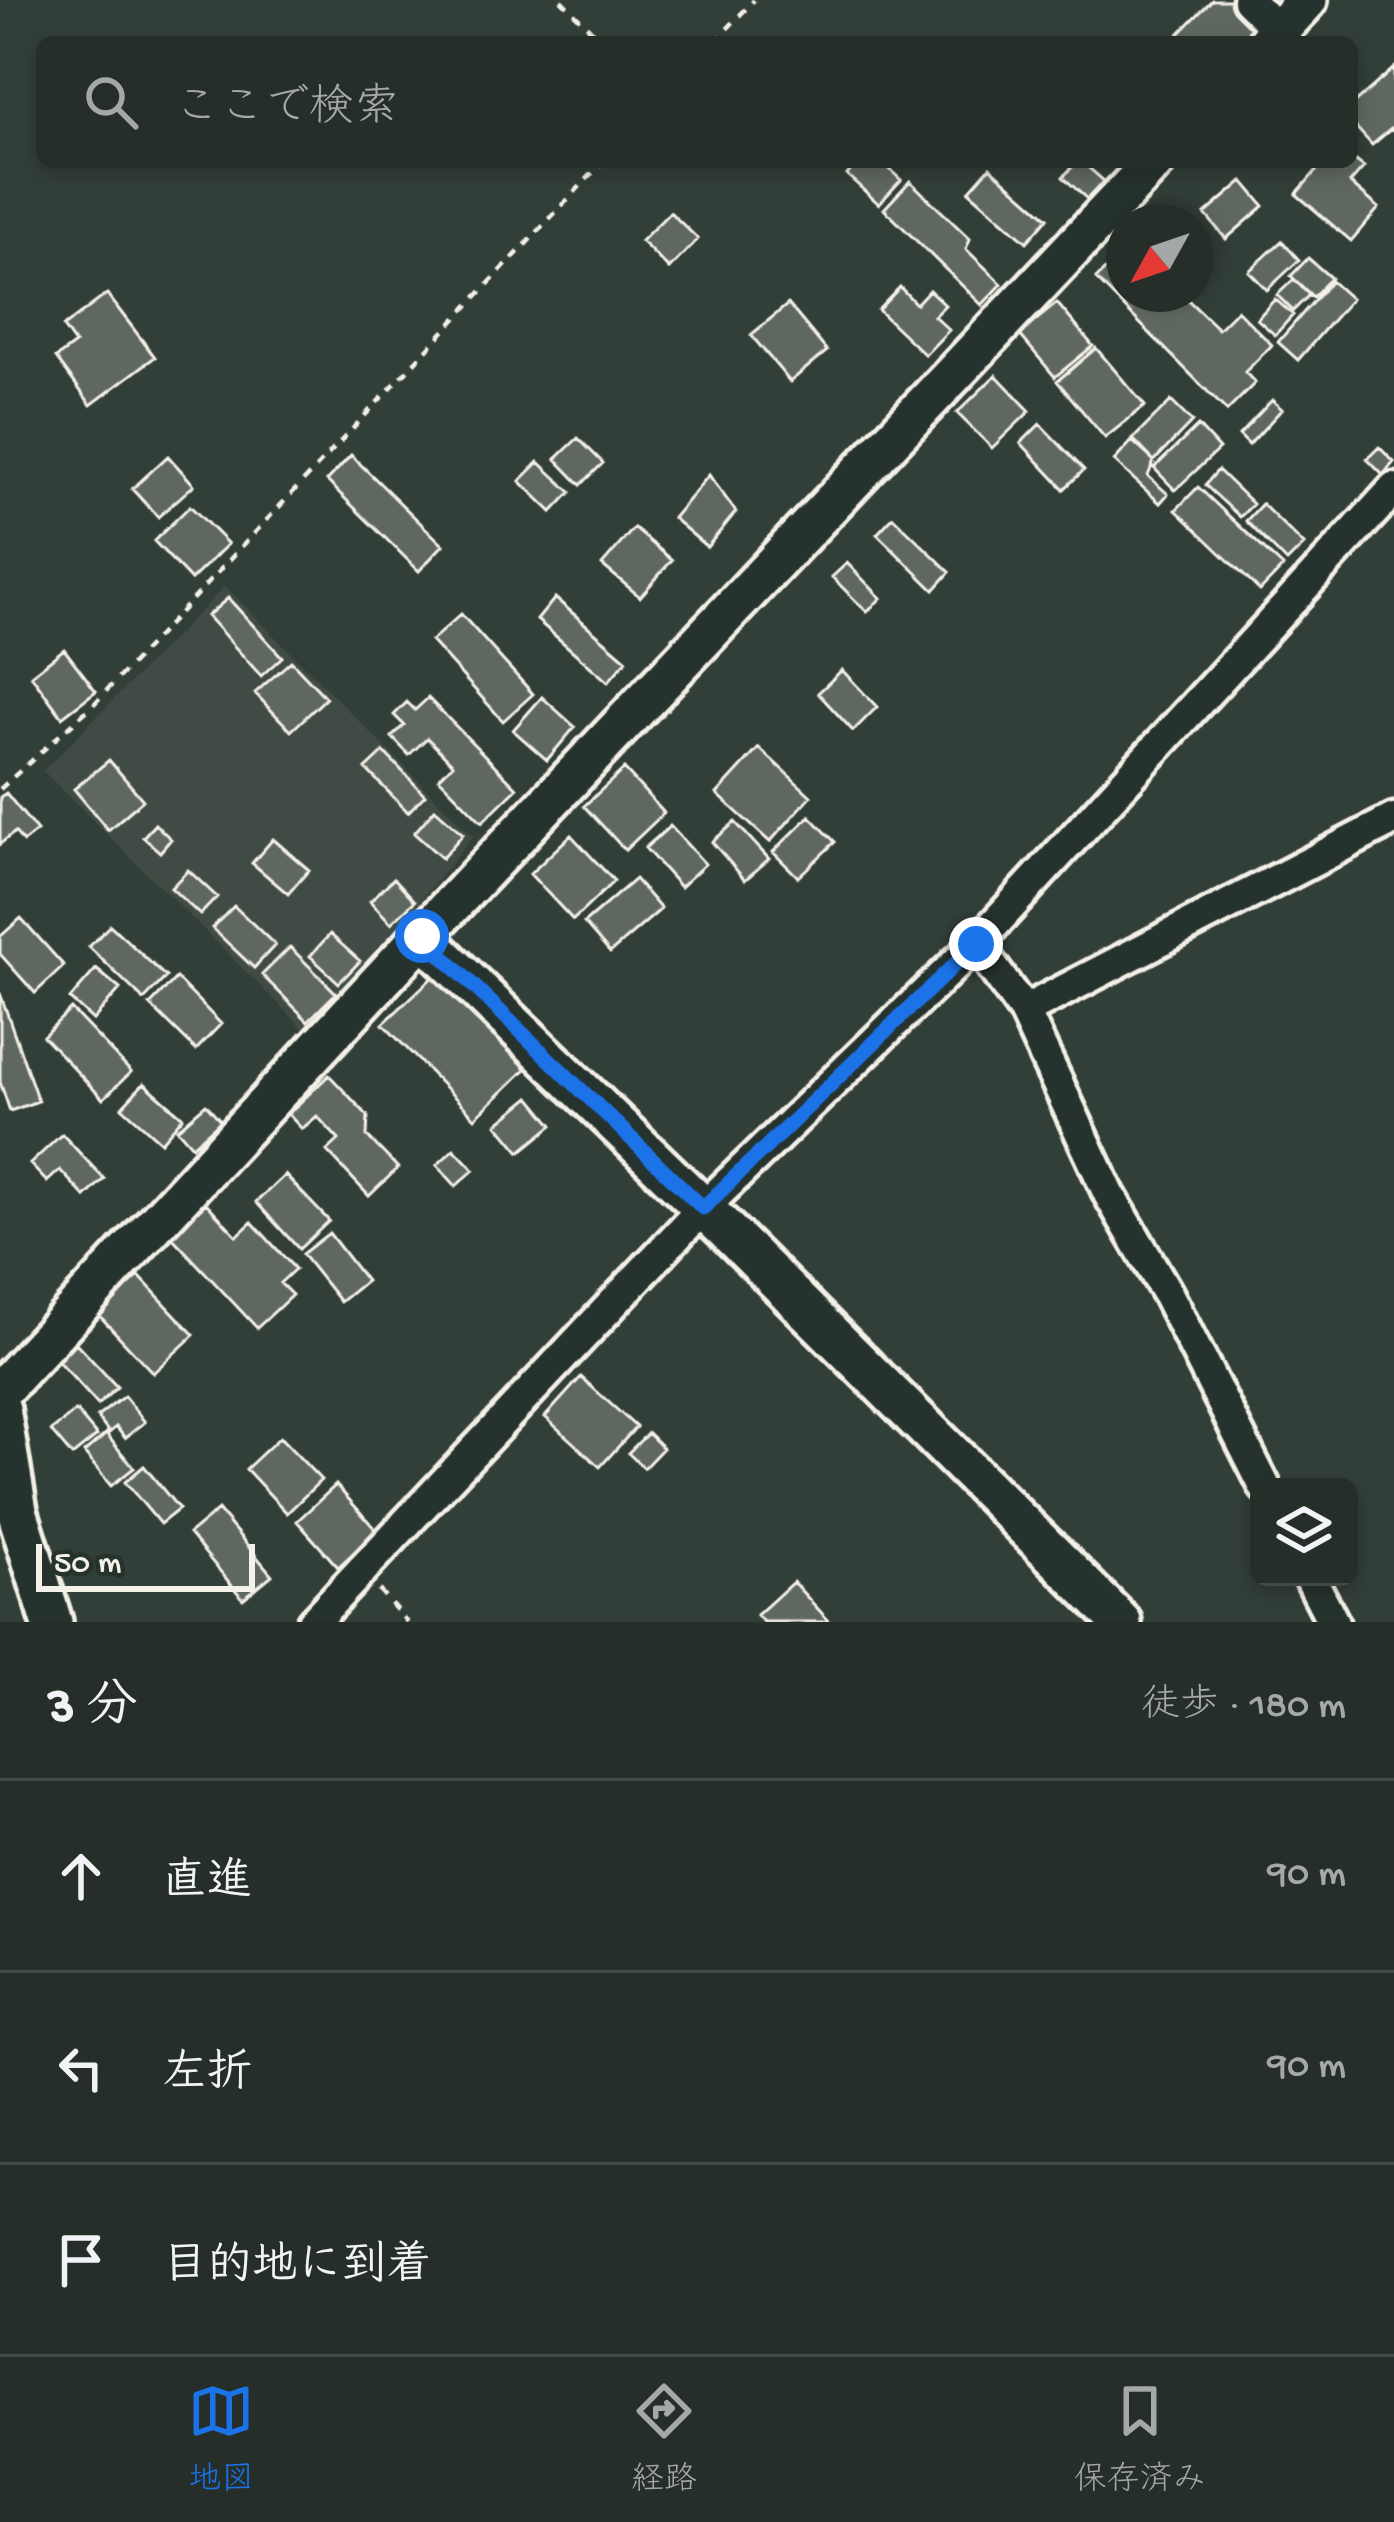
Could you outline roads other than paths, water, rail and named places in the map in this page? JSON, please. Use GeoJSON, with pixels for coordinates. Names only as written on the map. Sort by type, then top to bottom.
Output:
{"type":"FeatureCollection","features":[{"type":"Feature","properties":{"kind":"street"},"geometry":{"type":"LineString","coordinates":[[1248,0],[1273,36],[1307,0]]}},
{"type":"Feature","properties":{"kind":"street"},"geometry":{"type":"LineString","coordinates":[[0,1391],[422,936],[1148,168]]}},
{"type":"Feature","properties":{"kind":"street"},"geometry":{"type":"LineString","coordinates":[[314,1622],[703,1208],[976,944],[1394,488]]}},
{"type":"Feature","properties":{"kind":"street"},"geometry":{"type":"LineString","coordinates":[[1024,1011],[1394,819]]}},
{"type":"Feature","properties":{"kind":"street"},"geometry":{"type":"LineString","coordinates":[[422,936],[1121,1622]]}},
{"type":"Feature","properties":{"kind":"street"},"geometry":{"type":"LineString","coordinates":[[976,944],[1024,1011],[1109,1194],[1167,1293],[1260,1478]]}},
{"type":"Feature","properties":{"kind":"street"},"geometry":{"type":"LineString","coordinates":[[0,1408],[17,1511],[52,1622]]}},
{"type":"Feature","properties":{"kind":"street"},"geometry":{"type":"LineString","coordinates":[[1315,1586],[1333,1622]]}}]}
